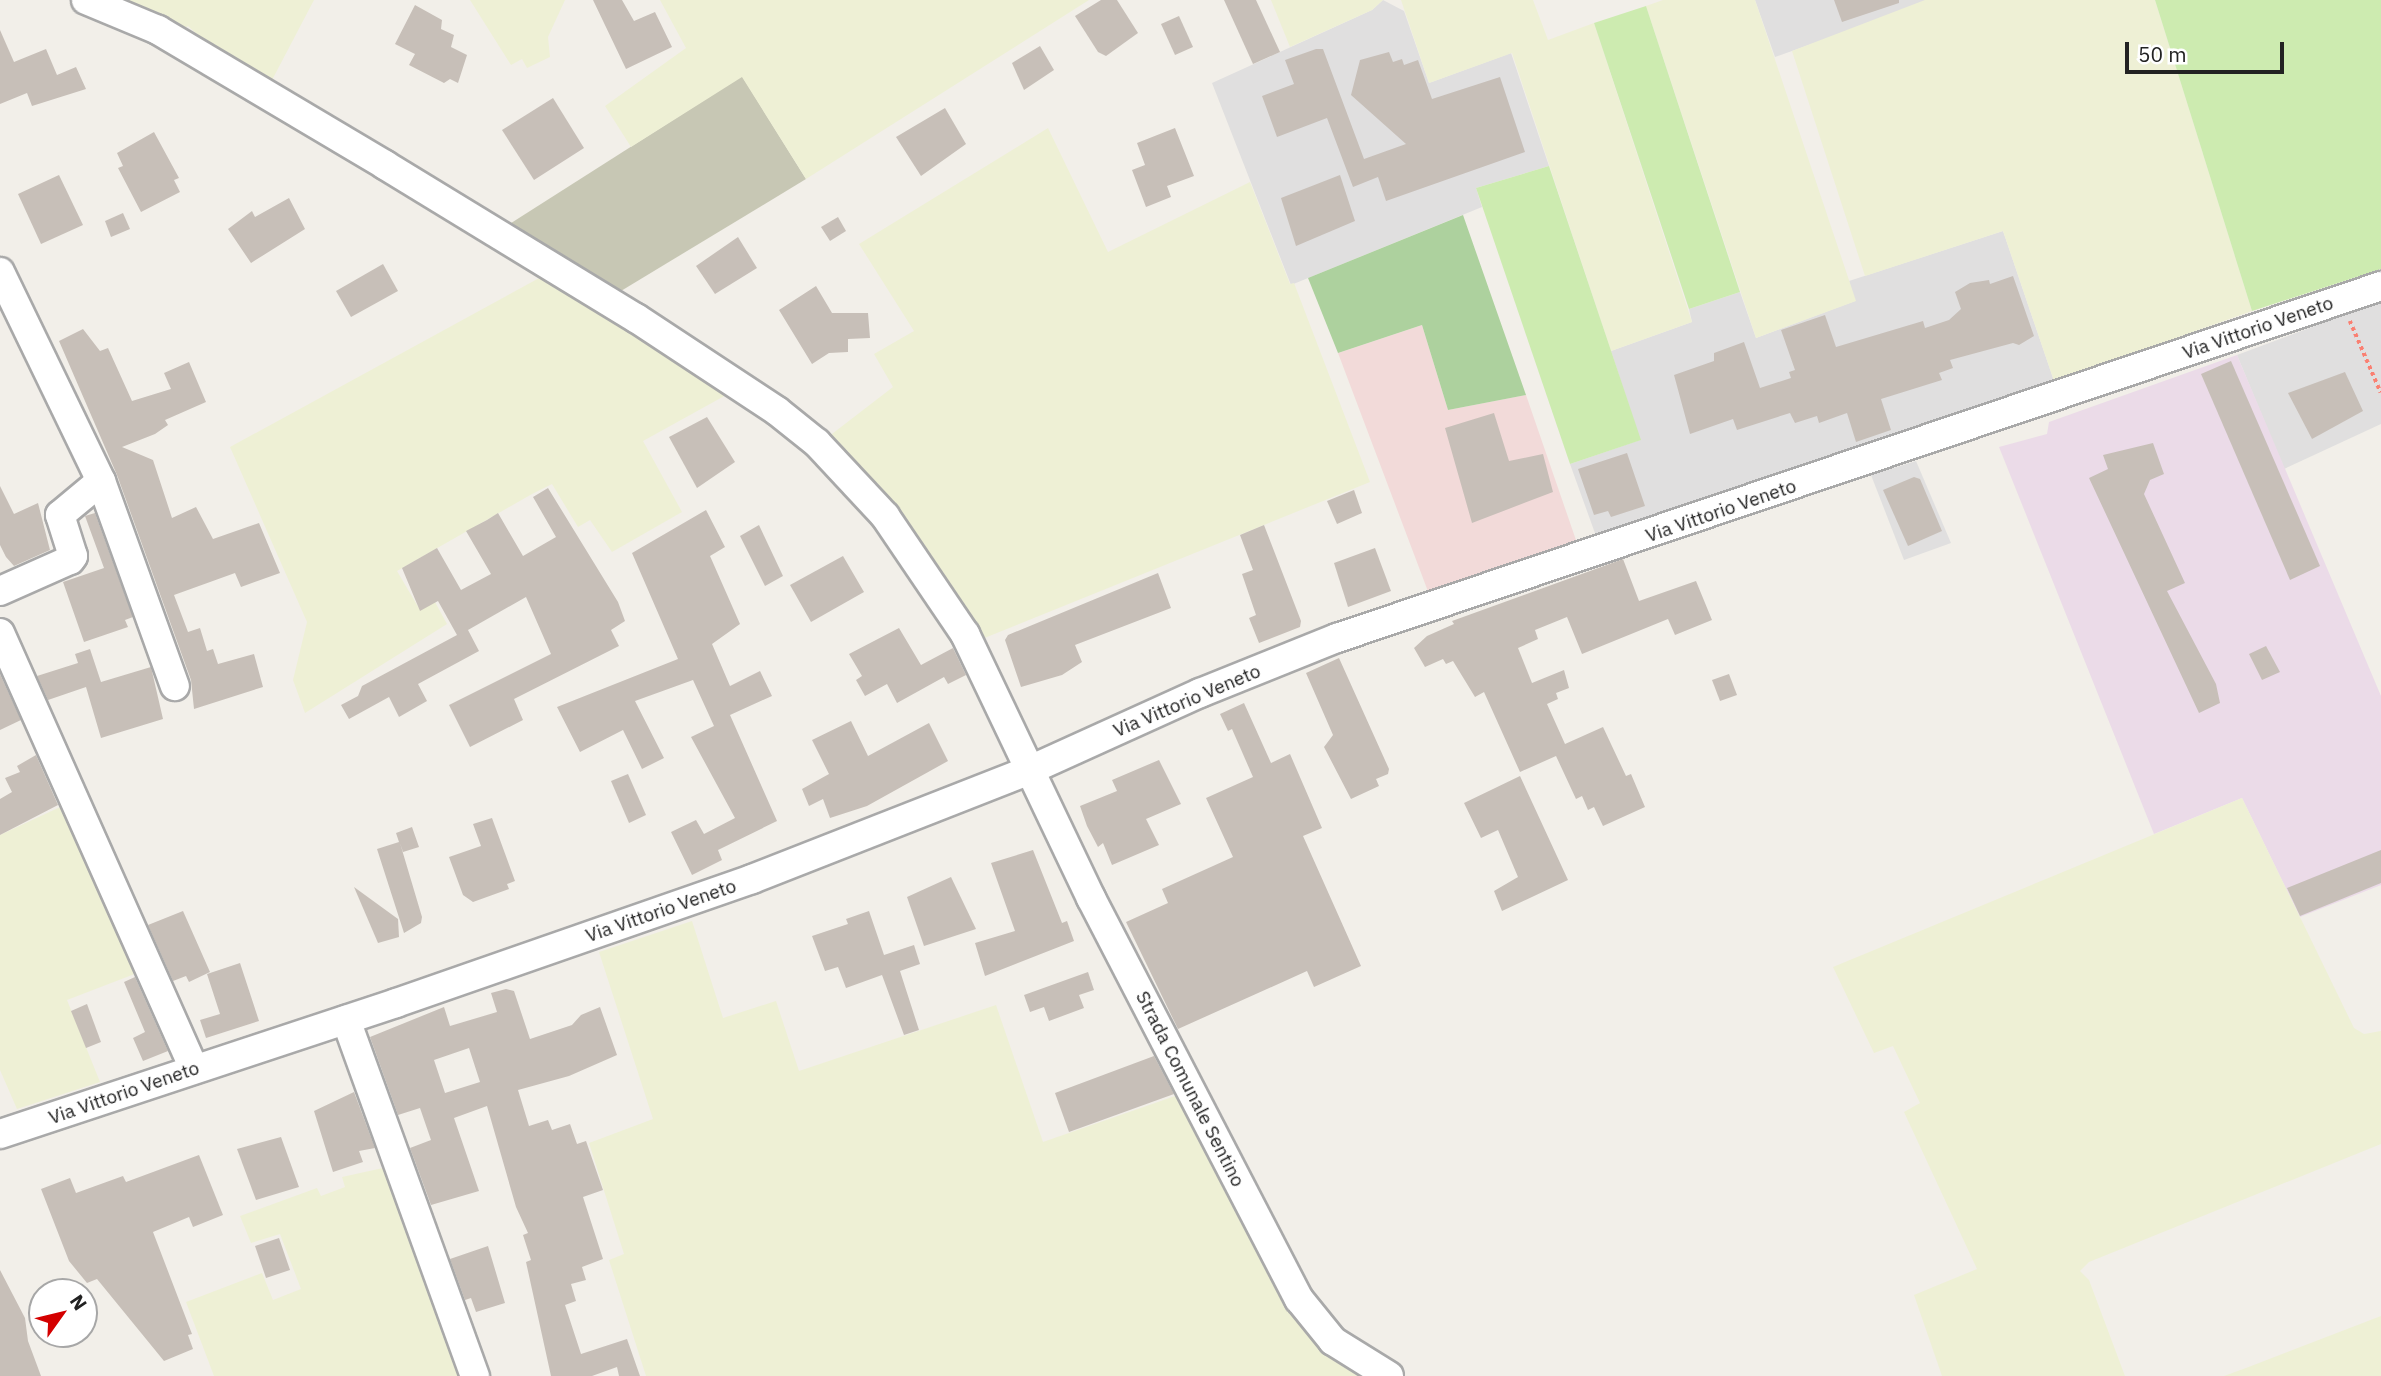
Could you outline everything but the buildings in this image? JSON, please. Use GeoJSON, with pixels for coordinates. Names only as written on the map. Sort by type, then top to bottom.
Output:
{"type":"FeatureCollection","features":[{"type":"Feature","properties":{"kind":"street","name":"Strada Comunale Sentino"},"geometry":{"type":"LineString","coordinates":[[86,0],[158,30],[385,165],[636,318],[777,411],[817,443],[885,516],[923,567],[965,634],[1030,770],[1299,1299],[1333,1341],[1389,1376]]}},
{"type":"Feature","properties":{"kind":"street"},"geometry":{"type":"LineString","coordinates":[[0,272],[101,481],[175,686]]}},
{"type":"Feature","properties":{"kind":"street","name":"Via Vittorio Veneto"},"geometry":{"type":"LineString","coordinates":[[0,1133],[346,1020],[752,878],[1030,770],[1200,693],[1337,638],[2381,286]]}},
{"type":"Feature","properties":{"kind":"street"},"geometry":{"type":"LineString","coordinates":[[0,591],[70,560],[73,556],[60,515],[101,481]]}},
{"type":"Feature","properties":{"kind":"street"},"geometry":{"type":"LineString","coordinates":[[0,634],[194,1069]]}},
{"type":"Feature","properties":{"kind":"street"},"geometry":{"type":"LineString","coordinates":[[346,1020],[475,1376]]}},
{"type":"Feature","properties":{"kind":"path"},"geometry":{"type":"LineString","coordinates":[[2341,300],[2381,393]]}},
{"type":"Feature","properties":{"kind":"shaded area"},"geometry":{"type":"Polygon","coordinates":[[[103,0],[314,0],[271,82],[195,44],[200,37],[188,26],[176,34],[103,0]]]}},
{"type":"Feature","properties":{"kind":"shaded area"},"geometry":{"type":"Polygon","coordinates":[[[470,0],[565,0],[548,37],[550,57],[527,68],[522,59],[511,65],[470,0]]]}},
{"type":"Feature","properties":{"kind":"shaded area"},"geometry":{"type":"Polygon","coordinates":[[[660,0],[1089,0],[806,179],[742,77],[631,147],[605,106],[686,48],[660,0]]]}},
{"type":"Feature","properties":{"kind":"shaded area"},"geometry":{"type":"Polygon","coordinates":[[[1271,0],[1383,0],[1372,10],[1290,47],[1271,0]]]}},
{"type":"Feature","properties":{"kind":"shaded area"},"geometry":{"type":"Polygon","coordinates":[[[1383,0],[1404,11],[1429,83],[1511,53],[1549,166],[1476,188],[1482,207],[1291,285],[1212,83],[1372,10],[1383,0]]]}},
{"type":"Feature","properties":{"kind":"shaded area"},"geometry":{"type":"Polygon","coordinates":[[[1401,0],[1533,0],[1548,40],[1594,23],[1692,322],[1611,351],[1512,53],[1429,83],[1401,0]]]}},
{"type":"Feature","properties":{"kind":"shaded area"},"geometry":{"type":"Polygon","coordinates":[[[1663,0],[1755,0],[1856,301],[1756,338],[1646,6],[1663,0]]]}},
{"type":"Feature","properties":{"kind":"shaded area"},"geometry":{"type":"Polygon","coordinates":[[[1755,0],[1925,0],[1926,3],[1775,57],[1755,0]]]}},
{"type":"Feature","properties":{"kind":"shaded area"},"geometry":{"type":"Polygon","coordinates":[[[1925,0],[2155,0],[2252,311],[2054,381],[2003,231],[1865,276],[1792,51],[1925,0]]]}},
{"type":"Feature","properties":{"kind":"shaded area"},"geometry":{"type":"Polygon","coordinates":[[[742,76],[806,179],[616,294],[505,227],[742,76]]]}},
{"type":"Feature","properties":{"kind":"shaded area"},"geometry":{"type":"Polygon","coordinates":[[[1048,128],[1108,252],[1250,182],[1290,284],[1294,283],[1370,482],[982,639],[935,565],[884,499],[828,437],[893,387],[874,354],[914,331],[859,244],[1048,128]]]}},
{"type":"Feature","properties":{"kind":"shaded area"},"geometry":{"type":"Polygon","coordinates":[[[2003,231],[2054,381],[1596,536],[1570,464],[1640,440],[1611,351],[1692,322],[1689,309],[1740,292],[1756,338],[1855,301],[1849,281],[2003,231]]]}},
{"type":"Feature","properties":{"kind":"shaded area"},"geometry":{"type":"Polygon","coordinates":[[[541,277],[728,394],[643,441],[682,512],[612,552],[590,520],[578,527],[552,484],[532,494],[397,571],[420,610],[435,602],[447,624],[305,713],[293,680],[307,622],[230,447],[541,277]]]}},
{"type":"Feature","properties":{"kind":"shaded area"},"geometry":{"type":"Polygon","coordinates":[[[2381,301],[2381,424],[2284,469],[2237,355],[2381,301]]]}},
{"type":"Feature","properties":{"kind":"shaded area"},"geometry":{"type":"Polygon","coordinates":[[[1422,325],[1448,410],[1526,395],[1577,543],[1429,594],[1338,353],[1422,325]]]}},
{"type":"Feature","properties":{"kind":"shaded area"},"geometry":{"type":"Polygon","coordinates":[[[2237,355],[2381,696],[2381,885],[2300,917],[2242,798],[2154,834],[1999,447],[2047,434],[2049,422],[2237,355]]]}},
{"type":"Feature","properties":{"kind":"shaded area"},"geometry":{"type":"Polygon","coordinates":[[[1916,461],[1951,543],[1904,560],[1871,475],[1916,461]]]}},
{"type":"Feature","properties":{"kind":"shaded area"},"geometry":{"type":"Polygon","coordinates":[[[2242,798],[2354,1028],[2364,1034],[2381,1031],[2381,1144],[2089,1262],[2080,1271],[2089,1280],[2125,1376],[1942,1376],[1914,1295],[1977,1269],[1904,1112],[1920,1103],[1893,1046],[1874,1053],[1833,967],[2242,798]]]}},
{"type":"Feature","properties":{"kind":"shaded area"},"geometry":{"type":"Polygon","coordinates":[[[71,802],[145,970],[67,1000],[100,1082],[17,1109],[0,1070],[0,835],[71,802]]]}},
{"type":"Feature","properties":{"kind":"shaded area"},"geometry":{"type":"Polygon","coordinates":[[[692,921],[723,1018],[776,1001],[799,1071],[996,1005],[1043,1142],[1181,1094],[1246,1220],[1375,1376],[646,1376],[609,1260],[624,1254],[589,1143],[653,1119],[599,952],[692,921]]]}},
{"type":"Feature","properties":{"kind":"shaded area"},"geometry":{"type":"Polygon","coordinates":[[[392,1166],[468,1376],[214,1376],[186,1302],[262,1273],[273,1300],[301,1289],[280,1234],[251,1243],[240,1216],[317,1188],[321,1196],[345,1187],[342,1177],[392,1166]]]}},
{"type":"Feature","properties":{"kind":"shaded area"},"geometry":{"type":"Polygon","coordinates":[[[2381,1316],[2381,1376],[2224,1376],[2246,1368],[2381,1316]]]}},
{"type":"Feature","properties":{"kind":"green space"},"geometry":{"type":"Polygon","coordinates":[[[2155,0],[2381,0],[2381,269],[2252,311],[2155,0]]]}},
{"type":"Feature","properties":{"kind":"green space"},"geometry":{"type":"Polygon","coordinates":[[[1646,6],[1740,292],[1689,309],[1594,23],[1646,6]]]}},
{"type":"Feature","properties":{"kind":"green space"},"geometry":{"type":"Polygon","coordinates":[[[1549,166],[1641,440],[1570,464],[1476,188],[1549,166]]]}},
{"type":"Feature","properties":{"kind":"green space"},"geometry":{"type":"Polygon","coordinates":[[[1463,215],[1526,395],[1448,410],[1422,325],[1338,353],[1308,278],[1463,215]]]}}]}
